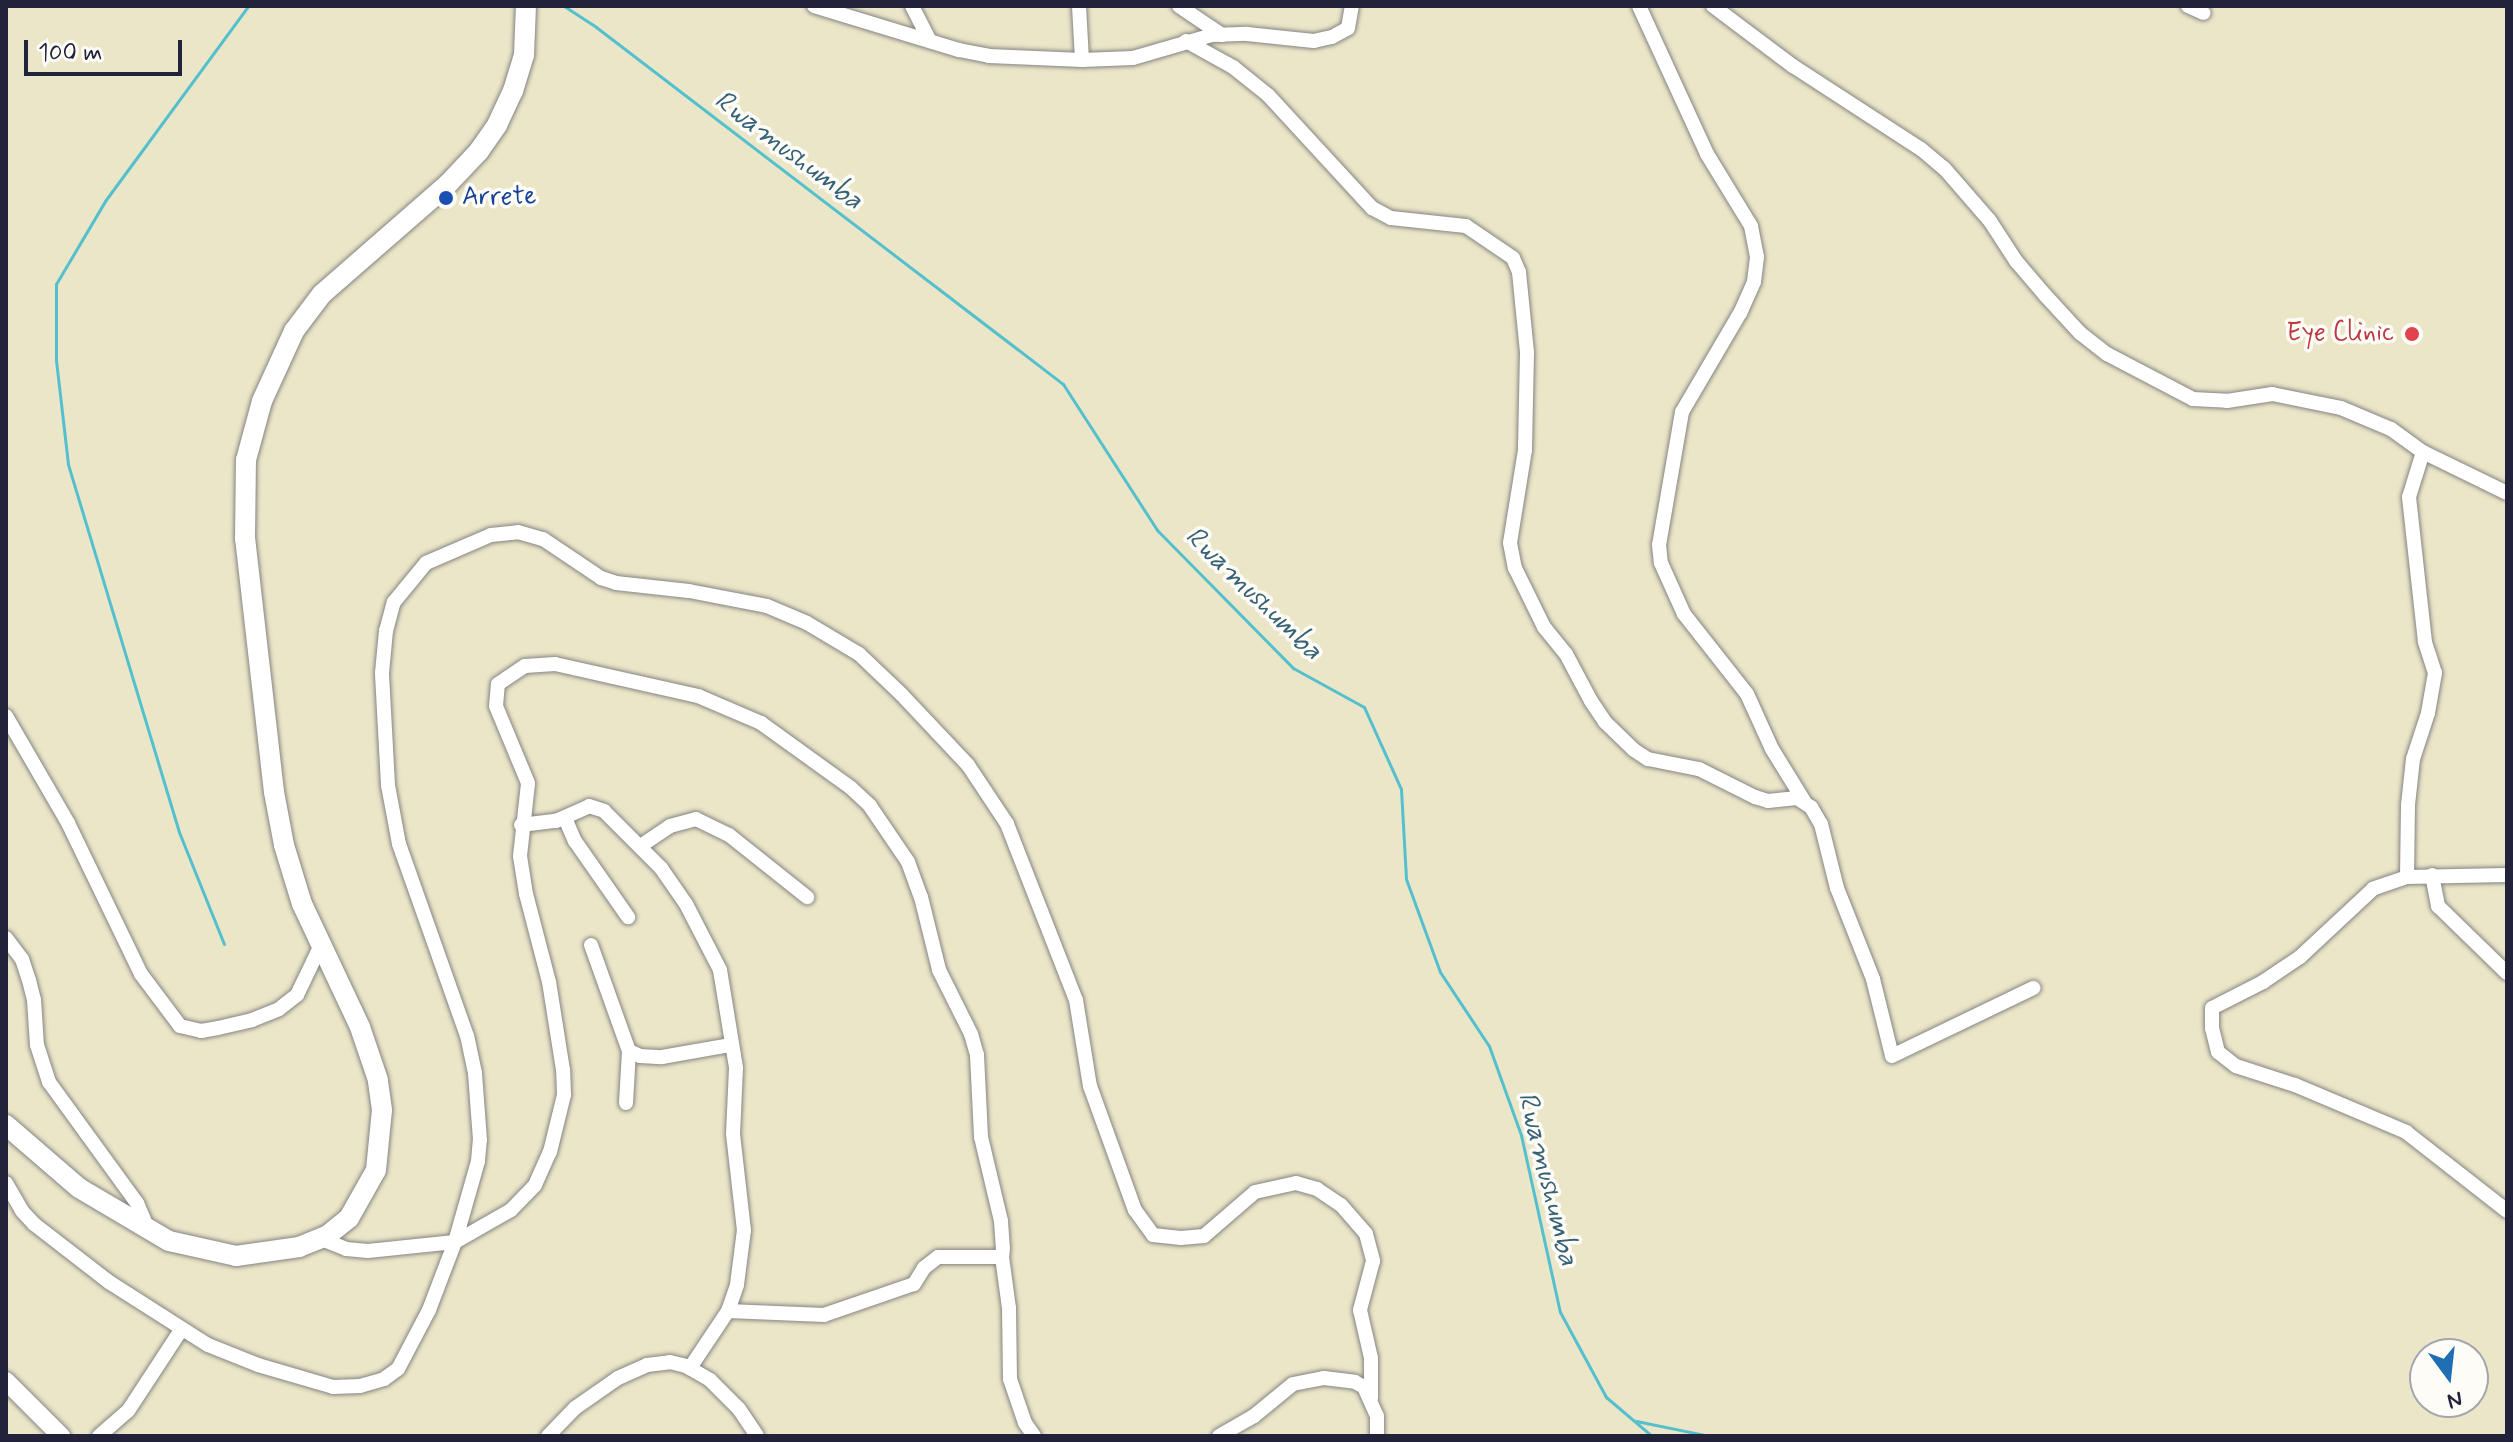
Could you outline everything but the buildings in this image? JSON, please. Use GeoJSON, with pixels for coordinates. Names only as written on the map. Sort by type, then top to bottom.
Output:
{"type":"FeatureCollection","features":[{"type":"Feature","properties":{"kind":"highway"},"geometry":{"type":"LineString","coordinates":[[6,1125],[79,1188],[148,1230],[169,1241],[236,1256],[283,1250],[319,1238],[349,1218],[364,1195],[381,1147],[382,1110],[370,1052],[320,947],[293,878],[274,792],[245,539],[243,499],[250,441],[266,390],[294,331],[322,294],[447,185],[479,151],[497,125],[513,91],[524,55],[526,6]]}},
{"type":"Feature","properties":{"kind":"main road"},"geometry":{"type":"LineString","coordinates":[[6,1381],[61,1436]]}},
{"type":"Feature","properties":{"kind":"street"},"geometry":{"type":"LineString","coordinates":[[814,6],[989,56],[1082,60],[1133,58],[1186,41],[1222,35],[1323,39],[1348,28],[1352,6]]}},
{"type":"Feature","properties":{"kind":"street"},"geometry":{"type":"LineString","coordinates":[[912,6],[929,39]]}},
{"type":"Feature","properties":{"kind":"street"},"geometry":{"type":"LineString","coordinates":[[1079,6],[1082,60]]}},
{"type":"Feature","properties":{"kind":"street"},"geometry":{"type":"LineString","coordinates":[[1179,6],[1222,35]]}},
{"type":"Feature","properties":{"kind":"street"},"geometry":{"type":"LineString","coordinates":[[1639,6],[1707,154],[1751,226],[1757,257],[1754,282],[1745,303],[1682,412],[1659,545],[1661,563],[1684,614],[1747,694],[1772,749],[1821,824],[1837,888],[1873,979],[1892,1056],[2033,988]]}},
{"type":"Feature","properties":{"kind":"street"},"geometry":{"type":"LineString","coordinates":[[1713,6],[1793,66],[1921,149],[1944,168],[1982,211],[2045,295],[2080,333],[2107,354],[2193,399],[2216,402],[2272,394],[2341,408],[2391,429],[2423,452],[2507,493]]}},
{"type":"Feature","properties":{"kind":"street"},"geometry":{"type":"LineString","coordinates":[[2188,6],[2204,13]]}},
{"type":"Feature","properties":{"kind":"street"},"geometry":{"type":"LineString","coordinates":[[1186,41],[1233,67],[1268,95],[1372,208],[1391,218],[1466,226],[1513,258],[1519,272],[1528,397],[1511,556],[1544,627],[1566,654],[1605,722],[1634,750],[1648,759],[1699,769],[1755,797],[1804,801]]}},
{"type":"Feature","properties":{"kind":"street"},"geometry":{"type":"LineString","coordinates":[[2407,877],[2408,805],[2413,759],[2428,713],[2435,673],[2425,642],[2409,497],[2423,452]]}},
{"type":"Feature","properties":{"kind":"street"},"geometry":{"type":"LineString","coordinates":[[6,1183],[22,1211],[34,1224],[109,1282],[208,1345],[306,1381],[333,1387],[360,1386],[384,1379],[398,1369],[408,1355],[455,1242],[478,1161],[475,1073],[455,999],[399,844],[388,785],[382,673],[386,631],[394,602],[426,563],[491,535],[518,532],[543,539],[601,578],[616,583],[689,591],[767,606],[807,623],[859,654],[902,695],[968,765],[1007,824],[1076,1000],[1090,1086],[1135,1210],[1153,1235],[1181,1238],[1204,1236],[1255,1192],[1296,1183],[1317,1189],[1341,1205],[1366,1234],[1373,1261],[1360,1310],[1371,1358],[1371,1398],[1377,1416],[1377,1436]]}},
{"type":"Feature","properties":{"kind":"street"},"geometry":{"type":"LineString","coordinates":[[319,1238],[346,1249],[368,1251],[455,1242],[511,1210],[535,1185],[560,1122],[563,1070],[549,982],[526,894],[521,825],[528,783],[506,734],[495,692],[504,677],[534,664],[555,664],[698,696],[737,710],[798,747],[851,788],[870,806],[908,862],[921,897],[930,945],[943,982],[971,1034],[980,1083],[981,1137],[1001,1221],[1009,1308],[1010,1379],[1025,1423],[1034,1436]]}},
{"type":"Feature","properties":{"kind":"street"},"geometry":{"type":"LineString","coordinates":[[6,716],[68,823],[141,974],[180,1026],[201,1031],[252,1020],[279,1009],[297,995],[306,982],[320,947]]}},
{"type":"Feature","properties":{"kind":"street"},"geometry":{"type":"LineString","coordinates":[[521,825],[565,818],[595,806],[642,845],[686,904],[720,970],[736,1068],[734,1149],[744,1230],[737,1285],[728,1311],[690,1368]]}},
{"type":"Feature","properties":{"kind":"street"},"geometry":{"type":"LineString","coordinates":[[565,818],[575,841],[628,917]]}},
{"type":"Feature","properties":{"kind":"street"},"geometry":{"type":"LineString","coordinates":[[642,845],[670,826],[696,819],[729,835],[807,897]]}},
{"type":"Feature","properties":{"kind":"street"},"geometry":{"type":"LineString","coordinates":[[2432,875],[2438,906],[2507,973]]}},
{"type":"Feature","properties":{"kind":"street"},"geometry":{"type":"LineString","coordinates":[[2507,875],[2407,877],[2373,889],[2300,957],[2263,982],[2212,1008],[2212,1028],[2218,1052],[2236,1066],[2295,1085],[2406,1132],[2507,1211]]}},
{"type":"Feature","properties":{"kind":"street"},"geometry":{"type":"LineString","coordinates":[[6,938],[22,959],[29,980],[34,1000],[37,1045],[49,1082],[137,1203],[148,1230]]}},
{"type":"Feature","properties":{"kind":"street"},"geometry":{"type":"LineString","coordinates":[[591,945],[629,1051],[626,1103]]}},
{"type":"Feature","properties":{"kind":"street"},"geometry":{"type":"LineString","coordinates":[[629,1051],[640,1056],[662,1057],[731,1045]]}},
{"type":"Feature","properties":{"kind":"street"},"geometry":{"type":"LineString","coordinates":[[728,1311],[824,1315],[914,1284],[924,1268],[938,1257],[1002,1257]]}},
{"type":"Feature","properties":{"kind":"street"},"geometry":{"type":"LineString","coordinates":[[99,1436],[128,1411],[181,1330]]}},
{"type":"Feature","properties":{"kind":"street"},"geometry":{"type":"LineString","coordinates":[[548,1436],[575,1408],[618,1378],[647,1365],[670,1362],[690,1368],[710,1380],[739,1409],[757,1436]]}},
{"type":"Feature","properties":{"kind":"street"},"geometry":{"type":"LineString","coordinates":[[1219,1436],[1254,1416],[1293,1384],[1311,1378],[1355,1382],[1371,1398]]}},
{"type":"Feature","properties":{"kind":"waterway"},"geometry":{"type":"LineString","coordinates":[[224,944],[179,832],[68,464],[56,360],[56,284],[105,201],[248,6]]}},
{"type":"Feature","properties":{"kind":"waterway","name":"Rwamushumba"},"geometry":{"type":"LineString","coordinates":[[564,6],[596,27],[1063,384],[1157,530],[1293,668],[1364,707],[1401,789],[1406,879],[1440,972],[1489,1046],[1521,1135],[1560,1312],[1606,1397],[1652,1436]]}},
{"type":"Feature","properties":{"kind":"waterway"},"geometry":{"type":"LineString","coordinates":[[1636,1421],[1710,1436]]}},
{"type":"Feature","properties":{"kind":"place","name":"Arrete"},"geometry":{"type":"Point","coordinates":[446,198]}},
{"type":"Feature","properties":{"kind":"place","name":"Eye Clinic"},"geometry":{"type":"Point","coordinates":[2412,334]}}]}
